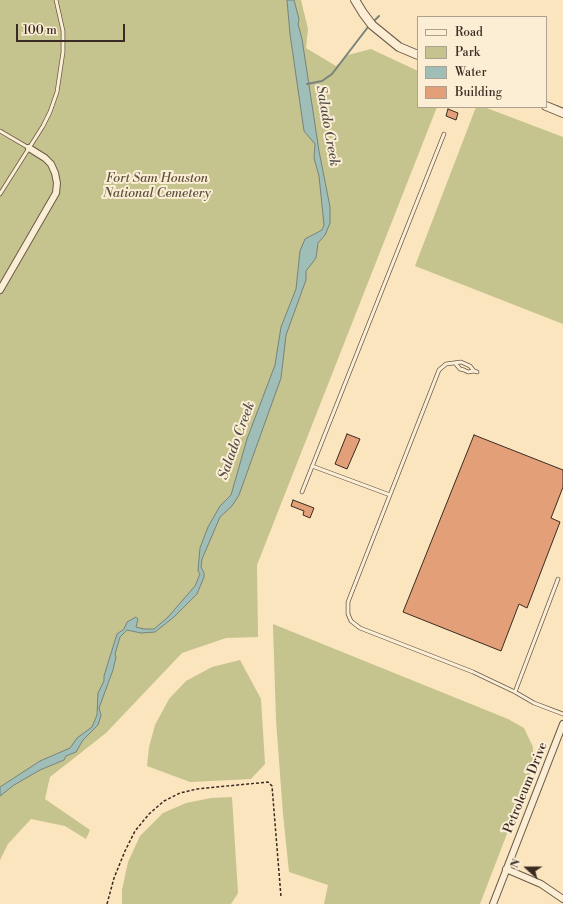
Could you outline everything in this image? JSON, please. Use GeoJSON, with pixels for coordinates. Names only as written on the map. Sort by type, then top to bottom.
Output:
{"type":"FeatureCollection","features":[{"type":"Feature","properties":{"kind":"street"},"geometry":{"type":"LineString","coordinates":[[355,0],[372,25],[399,46],[417,55]]}},
{"type":"Feature","properties":{"kind":"street"},"geometry":{"type":"LineString","coordinates":[[547,106],[563,113]]}},
{"type":"Feature","properties":{"kind":"street"},"geometry":{"type":"LineString","coordinates":[[0,290],[56,193],[57,183],[51,164],[45,158],[29,148]]}},
{"type":"Feature","properties":{"kind":"street","name":"Petroleum Drive"},"geometry":{"type":"LineString","coordinates":[[493,904],[563,724]]}},
{"type":"Feature","properties":{"kind":"street"},"geometry":{"type":"LineString","coordinates":[[506,869],[541,884],[563,900]]}},
{"type":"Feature","properties":{"kind":"lane"},"geometry":{"type":"LineString","coordinates":[[0,194],[50,112],[57,92],[64,52],[63,31],[56,0]]}},
{"type":"Feature","properties":{"kind":"lane"},"geometry":{"type":"LineString","coordinates":[[0,131],[29,148]]}},
{"type":"Feature","properties":{"kind":"lane"},"geometry":{"type":"LineString","coordinates":[[302,492],[444,134]]}},
{"type":"Feature","properties":{"kind":"lane"},"geometry":{"type":"LineString","coordinates":[[455,363],[460,369],[468,372],[476,371],[467,364],[461,362],[446,364],[439,370],[348,602],[348,614],[351,621],[360,628],[473,672],[534,703],[563,714]]}},
{"type":"Feature","properties":{"kind":"lane"},"geometry":{"type":"LineString","coordinates":[[312,466],[390,495]]}},
{"type":"Feature","properties":{"kind":"lane"},"geometry":{"type":"LineString","coordinates":[[515,692],[558,579]]}},
{"type":"Feature","properties":{"kind":"path"},"geometry":{"type":"LineString","coordinates":[[107,904],[114,878],[135,831],[149,814],[164,801],[180,793],[197,789],[268,782],[272,786],[281,897]]}},
{"type":"Feature","properties":{"kind":"green space","name":"Fort Sam Houston National Cemetery"},"geometry":{"type":"Polygon","coordinates":[[[0,0],[301,0],[308,29],[306,48],[336,66],[348,55],[371,49],[417,71],[417,108],[437,108],[257,565],[258,637],[226,638],[182,653],[106,733],[50,777],[45,799],[90,830],[86,839],[65,826],[31,819],[8,844],[0,860],[0,0]]]}},
{"type":"Feature","properties":{"kind":"green space"},"geometry":{"type":"Polygon","coordinates":[[[476,108],[487,108],[563,137],[563,324],[415,266],[476,108]]]}},
{"type":"Feature","properties":{"kind":"green space"},"geometry":{"type":"Polygon","coordinates":[[[273,624],[508,719],[524,728],[533,747],[533,766],[480,904],[324,904],[328,885],[289,872],[276,720],[273,624]]]}},
{"type":"Feature","properties":{"kind":"green space"},"geometry":{"type":"Polygon","coordinates":[[[240,660],[261,699],[265,764],[251,779],[190,782],[147,766],[149,747],[155,725],[169,699],[186,681],[212,667],[240,660]]]}},
{"type":"Feature","properties":{"kind":"green space"},"geometry":{"type":"Polygon","coordinates":[[[232,797],[238,893],[231,904],[122,904],[122,890],[128,862],[140,836],[163,813],[186,803],[211,798],[232,797]]]}},
{"type":"Feature","properties":{"kind":"water"},"geometry":{"type":"Polygon","coordinates":[[[287,0],[294,0],[299,19],[298,24],[302,39],[319,151],[330,207],[330,223],[325,235],[318,243],[316,258],[306,271],[306,280],[286,335],[281,378],[239,495],[232,506],[220,517],[202,559],[201,567],[204,577],[197,594],[174,617],[155,632],[141,633],[127,630],[120,637],[115,654],[116,657],[113,670],[99,708],[101,715],[98,725],[83,740],[76,752],[66,756],[64,760],[40,770],[14,785],[0,796],[0,787],[40,761],[70,748],[77,738],[92,727],[97,715],[98,693],[104,681],[104,676],[117,634],[124,629],[127,622],[136,617],[138,619],[136,627],[154,629],[168,617],[195,586],[200,574],[198,571],[200,548],[208,527],[220,506],[231,495],[247,439],[275,365],[281,327],[296,289],[300,251],[305,239],[322,230],[324,225],[319,176],[314,158],[315,144],[304,131],[290,34],[287,0]]]}},
{"type":"Feature","properties":{"kind":"building"},"geometry":{"type":"Polygon","coordinates":[[[448,109],[458,113],[456,120],[446,116],[448,109]]]}},
{"type":"Feature","properties":{"kind":"building"},"geometry":{"type":"Polygon","coordinates":[[[347,434],[360,439],[347,469],[335,464],[347,434]]]}},
{"type":"Feature","properties":{"kind":"building"},"geometry":{"type":"Polygon","coordinates":[[[474,435],[563,470],[563,487],[551,518],[560,522],[527,608],[519,604],[501,651],[403,612],[474,435]]]}},
{"type":"Feature","properties":{"kind":"building"},"geometry":{"type":"Polygon","coordinates":[[[293,500],[314,508],[310,518],[303,515],[304,511],[291,506],[293,500]]]}},
{"type":"Feature","properties":{"kind":"waterway"},"geometry":{"type":"LineString","coordinates":[[374,21],[379,16]]}},
{"type":"Feature","properties":{"kind":"waterway","name":"Salado Creek"},"geometry":{"type":"LineString","coordinates":[[307,84],[322,81],[332,74],[368,27]]}}]}
